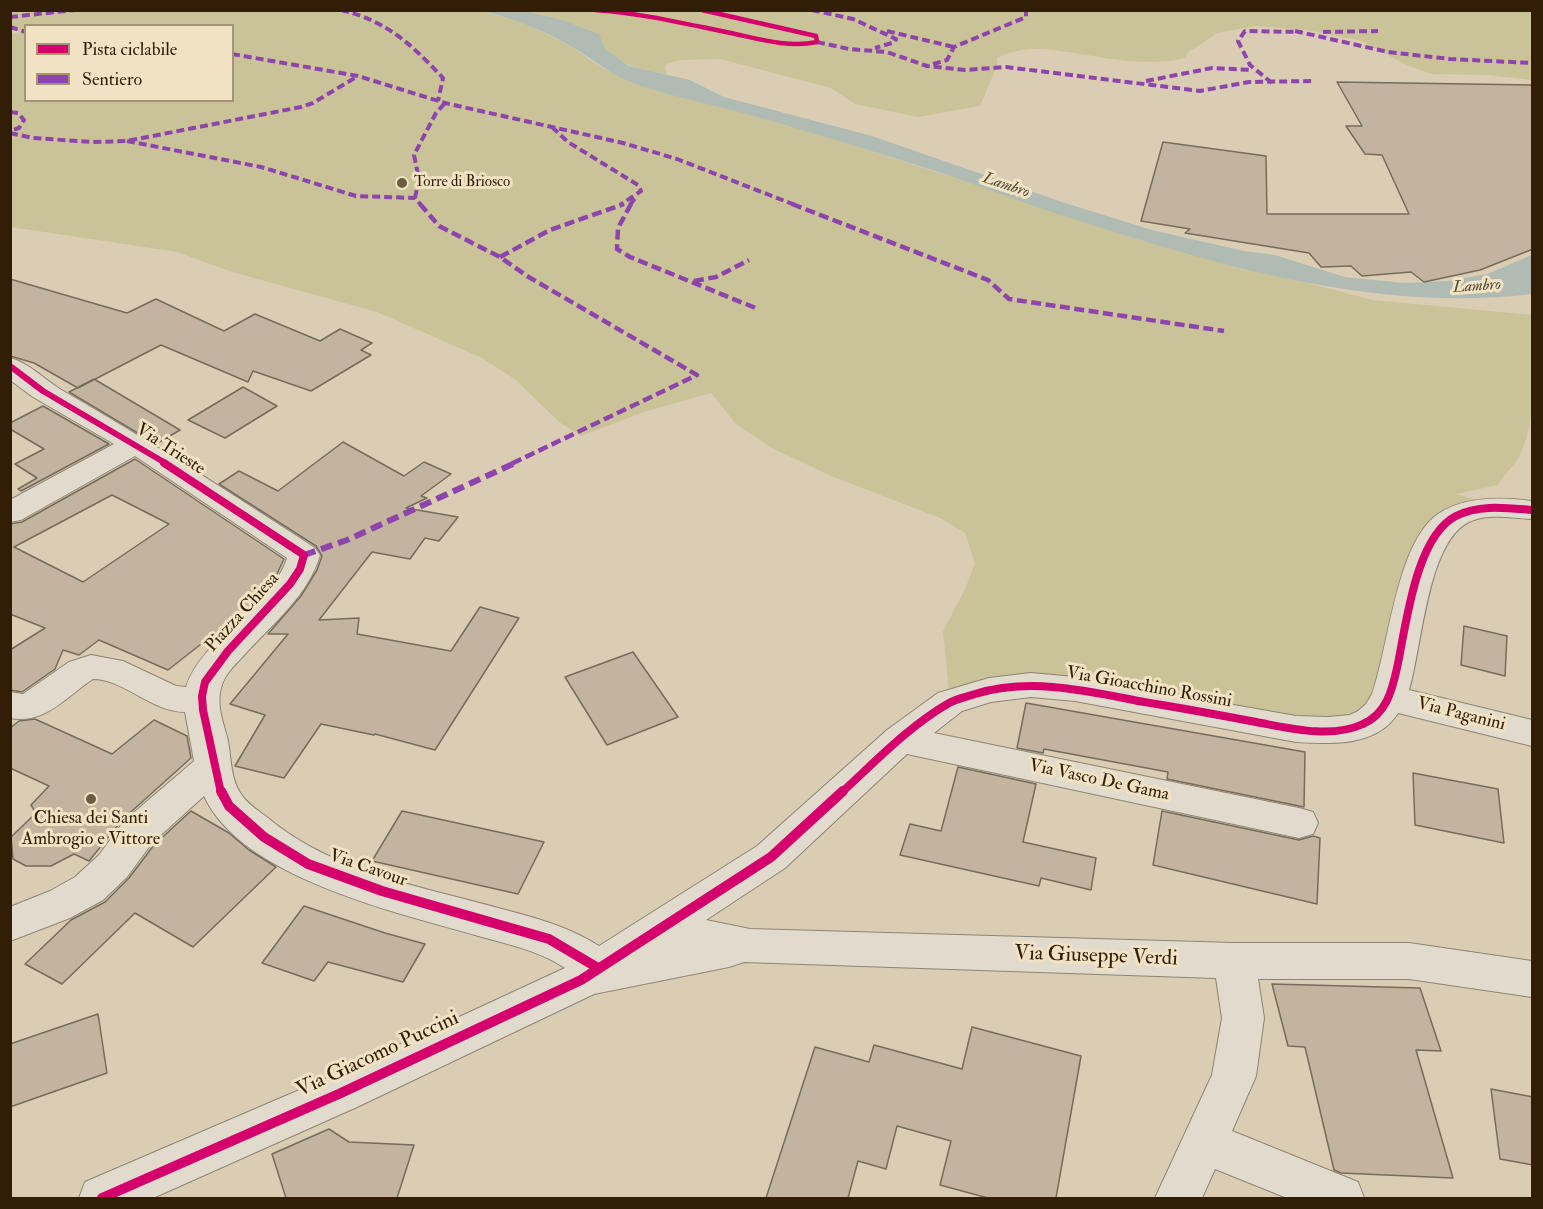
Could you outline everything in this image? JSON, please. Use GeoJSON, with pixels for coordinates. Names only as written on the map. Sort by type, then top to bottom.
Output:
{"type":"FeatureCollection","features":[{"type":"Feature","properties":{"kind":"street","name":"Via Trieste"},"geometry":{"type":"LineString","coordinates":[[10,366],[43,390],[136,444],[304,555],[303,566]]}},
{"type":"Feature","properties":{"kind":"street"},"geometry":{"type":"LineString","coordinates":[[10,513],[136,444]]}},
{"type":"Feature","properties":{"kind":"street","name":"Via Gioacchino Rossini"},"geometry":{"type":"LineString","coordinates":[[660,928],[771,857],[900,739],[950,702],[1011,686],[1075,689],[1296,729],[1333,731],[1356,726],[1378,714],[1389,698],[1424,560],[1438,530],[1455,518],[1476,510],[1506,508],[1533,510]]}},
{"type":"Feature","properties":{"kind":"street","name":"Piazza Chiesa"},"geometry":{"type":"LineString","coordinates":[[202,706],[204,684],[214,668],[275,602],[303,566]]}},
{"type":"Feature","properties":{"kind":"street"},"geometry":{"type":"LineString","coordinates":[[12,705],[27,706],[40,700],[82,670],[92,667],[112,671],[172,698],[186,699],[202,706]]}},
{"type":"Feature","properties":{"kind":"street","name":"Via Paganini"},"geometry":{"type":"LineString","coordinates":[[1389,698],[1533,733]]}},
{"type":"Feature","properties":{"kind":"street","name":"Via Cavour"},"geometry":{"type":"LineString","coordinates":[[202,706],[214,765],[226,802],[253,828],[288,852],[331,874],[375,890],[549,939],[571,950],[590,974]]}},
{"type":"Feature","properties":{"kind":"street","name":"Via Vasco De Gama"},"geometry":{"type":"LineString","coordinates":[[900,739],[1299,823]]}},
{"type":"Feature","properties":{"kind":"street"},"geometry":{"type":"LineString","coordinates":[[10,924],[81,894],[122,857],[131,846],[138,831],[214,765]]}},
{"type":"Feature","properties":{"kind":"street","name":"Via Giuseppe Verdi"},"geometry":{"type":"LineString","coordinates":[[660,928],[750,946],[1234,961],[1409,960],[1533,979]]}},
{"type":"Feature","properties":{"kind":"street","name":"Via Giacomo Puccini"},"geometry":{"type":"LineString","coordinates":[[116,1192],[341,1093],[590,974],[660,928]]}},
{"type":"Feature","properties":{"kind":"street"},"geometry":{"type":"LineString","coordinates":[[590,974],[750,946]]}},
{"type":"Feature","properties":{"kind":"street"},"geometry":{"type":"LineString","coordinates":[[1178,1198],[1234,1076],[1243,1018],[1234,961]]}},
{"type":"Feature","properties":{"kind":"street"},"geometry":{"type":"LineString","coordinates":[[1203,1142],[1341,1198]]}},
{"type":"Feature","properties":{"kind":"shaded area"},"geometry":{"type":"Polygon","coordinates":[[[11,11],[480,11],[521,21],[574,48],[597,65],[627,81],[815,133],[1176,249],[1373,300],[1532,315],[1533,404],[1526,439],[1520,455],[1498,485],[1456,494],[1506,508],[1455,517],[1397,667],[1356,726],[1075,689],[950,702],[943,631],[965,589],[975,563],[965,533],[940,518],[831,476],[772,448],[736,424],[711,393],[644,412],[581,436],[559,422],[516,380],[482,358],[377,312],[232,272],[177,252],[11,227],[11,34],[21,32],[11,28],[11,11]]]}},
{"type":"Feature","properties":{"kind":"shaded area"},"geometry":{"type":"Polygon","coordinates":[[[526,11],[1532,11],[1532,80],[1486,75],[1432,74],[1406,65],[1362,41],[1307,30],[1256,26],[1217,33],[1189,51],[1185,58],[1172,61],[1130,61],[1045,49],[1016,51],[997,58],[997,66],[980,106],[918,117],[855,104],[831,88],[720,59],[680,60],[667,64],[665,68],[667,74],[647,70],[626,63],[608,52],[599,34],[563,20],[526,11]]]}},
{"type":"Feature","properties":{"kind":"water","name":"Lambro"},"geometry":{"type":"Polygon","coordinates":[[[480,11],[526,11],[563,20],[599,34],[605,49],[629,66],[690,80],[724,97],[872,136],[1062,202],[1152,230],[1244,251],[1275,255],[1345,277],[1404,283],[1448,281],[1487,274],[1532,255],[1532,294],[1473,298],[1413,297],[1355,291],[1296,281],[1181,252],[1067,217],[930,169],[757,117],[641,86],[613,74],[579,51],[539,30],[480,11]]]}},
{"type":"Feature","properties":{"kind":"building"},"geometry":{"type":"Polygon","coordinates":[[[1337,82],[1533,85],[1533,249],[1480,270],[1424,282],[1411,272],[1362,276],[1351,266],[1321,267],[1309,253],[1185,233],[1190,229],[1141,221],[1163,142],[1266,156],[1267,214],[1409,214],[1382,155],[1365,154],[1346,126],[1362,126],[1337,82]]]}},
{"type":"Feature","properties":{"kind":"building"},"geometry":{"type":"Polygon","coordinates":[[[10,279],[127,313],[156,299],[224,331],[255,314],[320,341],[340,329],[372,343],[361,350],[371,355],[311,391],[253,371],[248,382],[161,345],[78,388],[34,363],[10,356],[10,279]]]}},
{"type":"Feature","properties":{"kind":"building"},"geometry":{"type":"Polygon","coordinates":[[[94,379],[180,430],[156,444],[69,392],[94,379]]]}},
{"type":"Feature","properties":{"kind":"building"},"geometry":{"type":"Polygon","coordinates":[[[243,387],[277,406],[225,438],[188,420],[243,387]]]}},
{"type":"Feature","properties":{"kind":"building"},"geometry":{"type":"Polygon","coordinates":[[[43,406],[109,444],[21,491],[18,489],[37,478],[15,464],[44,449],[10,429],[10,423],[43,406]]]}},
{"type":"Feature","properties":{"kind":"building"},"geometry":{"type":"Polygon","coordinates":[[[343,442],[404,476],[424,462],[451,474],[421,496],[427,498],[406,508],[458,517],[439,541],[425,538],[410,559],[372,552],[319,620],[359,618],[357,634],[451,651],[480,607],[519,618],[435,750],[375,734],[321,724],[284,778],[235,766],[265,715],[230,704],[288,634],[268,634],[301,596],[317,570],[322,556],[316,546],[219,484],[239,471],[278,491],[343,442]]]}},
{"type":"Feature","properties":{"kind":"building"},"geometry":{"type":"Polygon","coordinates":[[[135,459],[284,559],[266,590],[221,634],[214,634],[168,670],[99,640],[79,655],[63,650],[55,669],[22,692],[10,690],[10,650],[45,628],[10,614],[10,524],[22,522],[135,459]],[[112,495],[14,547],[83,582],[169,524],[112,495]]]}},
{"type":"Feature","properties":{"kind":"building"},"geometry":{"type":"Polygon","coordinates":[[[1464,626],[1507,636],[1505,676],[1461,665],[1464,626]]]}},
{"type":"Feature","properties":{"kind":"building"},"geometry":{"type":"Polygon","coordinates":[[[633,652],[678,717],[607,745],[565,677],[633,652]]]}},
{"type":"Feature","properties":{"kind":"building"},"geometry":{"type":"Polygon","coordinates":[[[1026,703],[1305,752],[1304,807],[1167,779],[1168,772],[1044,749],[1043,753],[1017,748],[1026,703]]]}},
{"type":"Feature","properties":{"kind":"building","name":"Chiesa dei Santi Ambrogio e Vittore"},"geometry":{"type":"Polygon","coordinates":[[[35,719],[112,754],[154,720],[187,736],[191,758],[123,819],[89,861],[74,854],[51,866],[26,866],[13,859],[11,837],[36,813],[31,805],[49,786],[10,768],[10,728],[19,721],[35,719]]]}},
{"type":"Feature","properties":{"kind":"building"},"geometry":{"type":"Polygon","coordinates":[[[958,767],[1036,784],[1023,842],[1096,858],[1091,890],[1041,878],[1039,886],[900,855],[910,824],[941,831],[958,767]]]}},
{"type":"Feature","properties":{"kind":"building"},"geometry":{"type":"Polygon","coordinates":[[[1413,773],[1498,789],[1504,843],[1415,825],[1413,773]]]}},
{"type":"Feature","properties":{"kind":"building"},"geometry":{"type":"Polygon","coordinates":[[[191,811],[229,833],[249,850],[276,867],[193,947],[135,913],[62,984],[25,964],[71,920],[105,902],[129,878],[154,845],[191,811]]]}},
{"type":"Feature","properties":{"kind":"building"},"geometry":{"type":"Polygon","coordinates":[[[402,811],[544,842],[518,894],[372,861],[402,811]]]}},
{"type":"Feature","properties":{"kind":"building"},"geometry":{"type":"Polygon","coordinates":[[[1162,811],[1299,840],[1313,836],[1320,838],[1317,904],[1153,865],[1162,811]]]}},
{"type":"Feature","properties":{"kind":"building"},"geometry":{"type":"Polygon","coordinates":[[[304,906],[425,944],[403,982],[328,962],[314,981],[262,963],[304,906]]]}},
{"type":"Feature","properties":{"kind":"building"},"geometry":{"type":"Polygon","coordinates":[[[1272,984],[1420,988],[1441,1051],[1416,1050],[1453,1178],[1341,1173],[1334,1170],[1305,1047],[1288,1046],[1272,984]]]}},
{"type":"Feature","properties":{"kind":"building"},"geometry":{"type":"Polygon","coordinates":[[[98,1014],[107,1073],[10,1107],[10,1044],[98,1014]]]}},
{"type":"Feature","properties":{"kind":"building"},"geometry":{"type":"Polygon","coordinates":[[[972,1027],[1081,1056],[1056,1198],[988,1198],[940,1185],[951,1141],[897,1126],[886,1169],[858,1161],[848,1198],[766,1198],[815,1047],[869,1062],[874,1045],[962,1069],[972,1027]]]}},
{"type":"Feature","properties":{"kind":"building"},"geometry":{"type":"Polygon","coordinates":[[[1491,1089],[1533,1097],[1533,1165],[1500,1159],[1491,1089]]]}},
{"type":"Feature","properties":{"kind":"building"},"geometry":{"type":"Polygon","coordinates":[[[329,1129],[349,1142],[414,1145],[397,1198],[286,1198],[272,1154],[329,1129]]]}},
{"type":"Feature","properties":{"kind":"marked path"},"geometry":{"type":"LineString","coordinates":[[10,17],[75,10]]}},
{"type":"Feature","properties":{"kind":"marked path"},"geometry":{"type":"LineString","coordinates":[[341,10],[358,14],[386,27],[420,54],[443,78],[438,101]]}},
{"type":"Feature","properties":{"kind":"marked path"},"geometry":{"type":"LineString","coordinates":[[812,10],[853,19],[896,39],[895,42],[875,48]]}},
{"type":"Feature","properties":{"kind":"marked path"},"geometry":{"type":"LineString","coordinates":[[933,64],[947,60],[954,47],[1026,17],[1026,10]]}},
{"type":"Feature","properties":{"kind":"marked path"},"geometry":{"type":"LineString","coordinates":[[10,27],[24,31]]}},
{"type":"Feature","properties":{"kind":"marked path"},"geometry":{"type":"LineString","coordinates":[[887,31],[954,47]]}},
{"type":"Feature","properties":{"kind":"marked path"},"geometry":{"type":"LineString","coordinates":[[1272,83],[1250,65],[1238,41],[1245,31],[1302,32]]}},
{"type":"Feature","properties":{"kind":"marked path"},"geometry":{"type":"LineString","coordinates":[[1295,31],[1388,52],[1450,59],[1532,63]]}},
{"type":"Feature","properties":{"kind":"marked path"},"geometry":{"type":"LineString","coordinates":[[1323,32],[1378,31]]}},
{"type":"Feature","properties":{"kind":"marked path"},"geometry":{"type":"LineString","coordinates":[[817,42],[849,49],[887,52],[927,66],[965,70],[1006,67],[1200,91],[1249,82],[1313,81]]}},
{"type":"Feature","properties":{"kind":"marked path"},"geometry":{"type":"LineString","coordinates":[[234,54],[358,76],[445,103],[623,143],[677,159],[988,280],[1009,299],[1224,331]]}},
{"type":"Feature","properties":{"kind":"marked path"},"geometry":{"type":"LineString","coordinates":[[1146,81],[1212,68],[1252,70]]}},
{"type":"Feature","properties":{"kind":"marked path"},"geometry":{"type":"LineString","coordinates":[[10,133],[33,138],[93,142],[127,141],[301,107],[313,103],[358,76]]}},
{"type":"Feature","properties":{"kind":"marked path"},"geometry":{"type":"LineString","coordinates":[[415,198],[419,179],[414,155],[436,113],[445,103]]}},
{"type":"Feature","properties":{"kind":"marked path"},"geometry":{"type":"LineString","coordinates":[[10,112],[18,113],[24,120],[19,128],[10,131]]}},
{"type":"Feature","properties":{"kind":"marked path"},"geometry":{"type":"LineString","coordinates":[[500,257],[550,230],[612,209],[641,191],[638,185],[568,142],[552,127]]}},
{"type":"Feature","properties":{"kind":"marked path"},"geometry":{"type":"LineString","coordinates":[[127,141],[261,167],[356,196],[415,198],[439,226],[500,257],[527,276],[697,375],[361,534],[304,555]]}},
{"type":"Feature","properties":{"kind":"marked path"},"geometry":{"type":"LineString","coordinates":[[635,198],[618,228],[617,249],[630,257],[758,309]]}},
{"type":"Feature","properties":{"kind":"marked path"},"geometry":{"type":"LineString","coordinates":[[694,281],[716,277],[749,260]]}},
{"type":"Feature","properties":{"kind":"cycle path"},"geometry":{"type":"LineString","coordinates":[[595,10],[625,12],[766,40],[802,45],[817,42],[816,36],[702,10]]}},
{"type":"Feature","properties":{"kind":"cycle path"},"geometry":{"type":"LineString","coordinates":[[10,366],[43,391],[142,448],[304,555],[300,569],[290,584],[214,667],[205,682],[202,696],[203,710],[219,786],[229,806],[264,837],[308,864],[382,891],[549,939],[598,968]]}},
{"type":"Feature","properties":{"kind":"cycle path"},"geometry":{"type":"LineString","coordinates":[[102,1198],[341,1093],[581,980],[771,857],[900,739],[950,702],[989,690],[1031,685],[1075,689],[1296,729],[1340,730],[1361,725],[1379,713],[1390,694],[1419,573],[1431,542],[1438,531],[1457,515],[1469,511],[1495,508],[1532,510]]}},
{"type":"Feature","properties":{"kind":"place","name":"Torre di Briosco"},"geometry":{"type":"Point","coordinates":[402,183]}},
{"type":"Feature","properties":{"kind":"place","name":"Chiesa dei Santi Ambrogio e Vittore"},"geometry":{"type":"Point","coordinates":[91,799]}}]}
